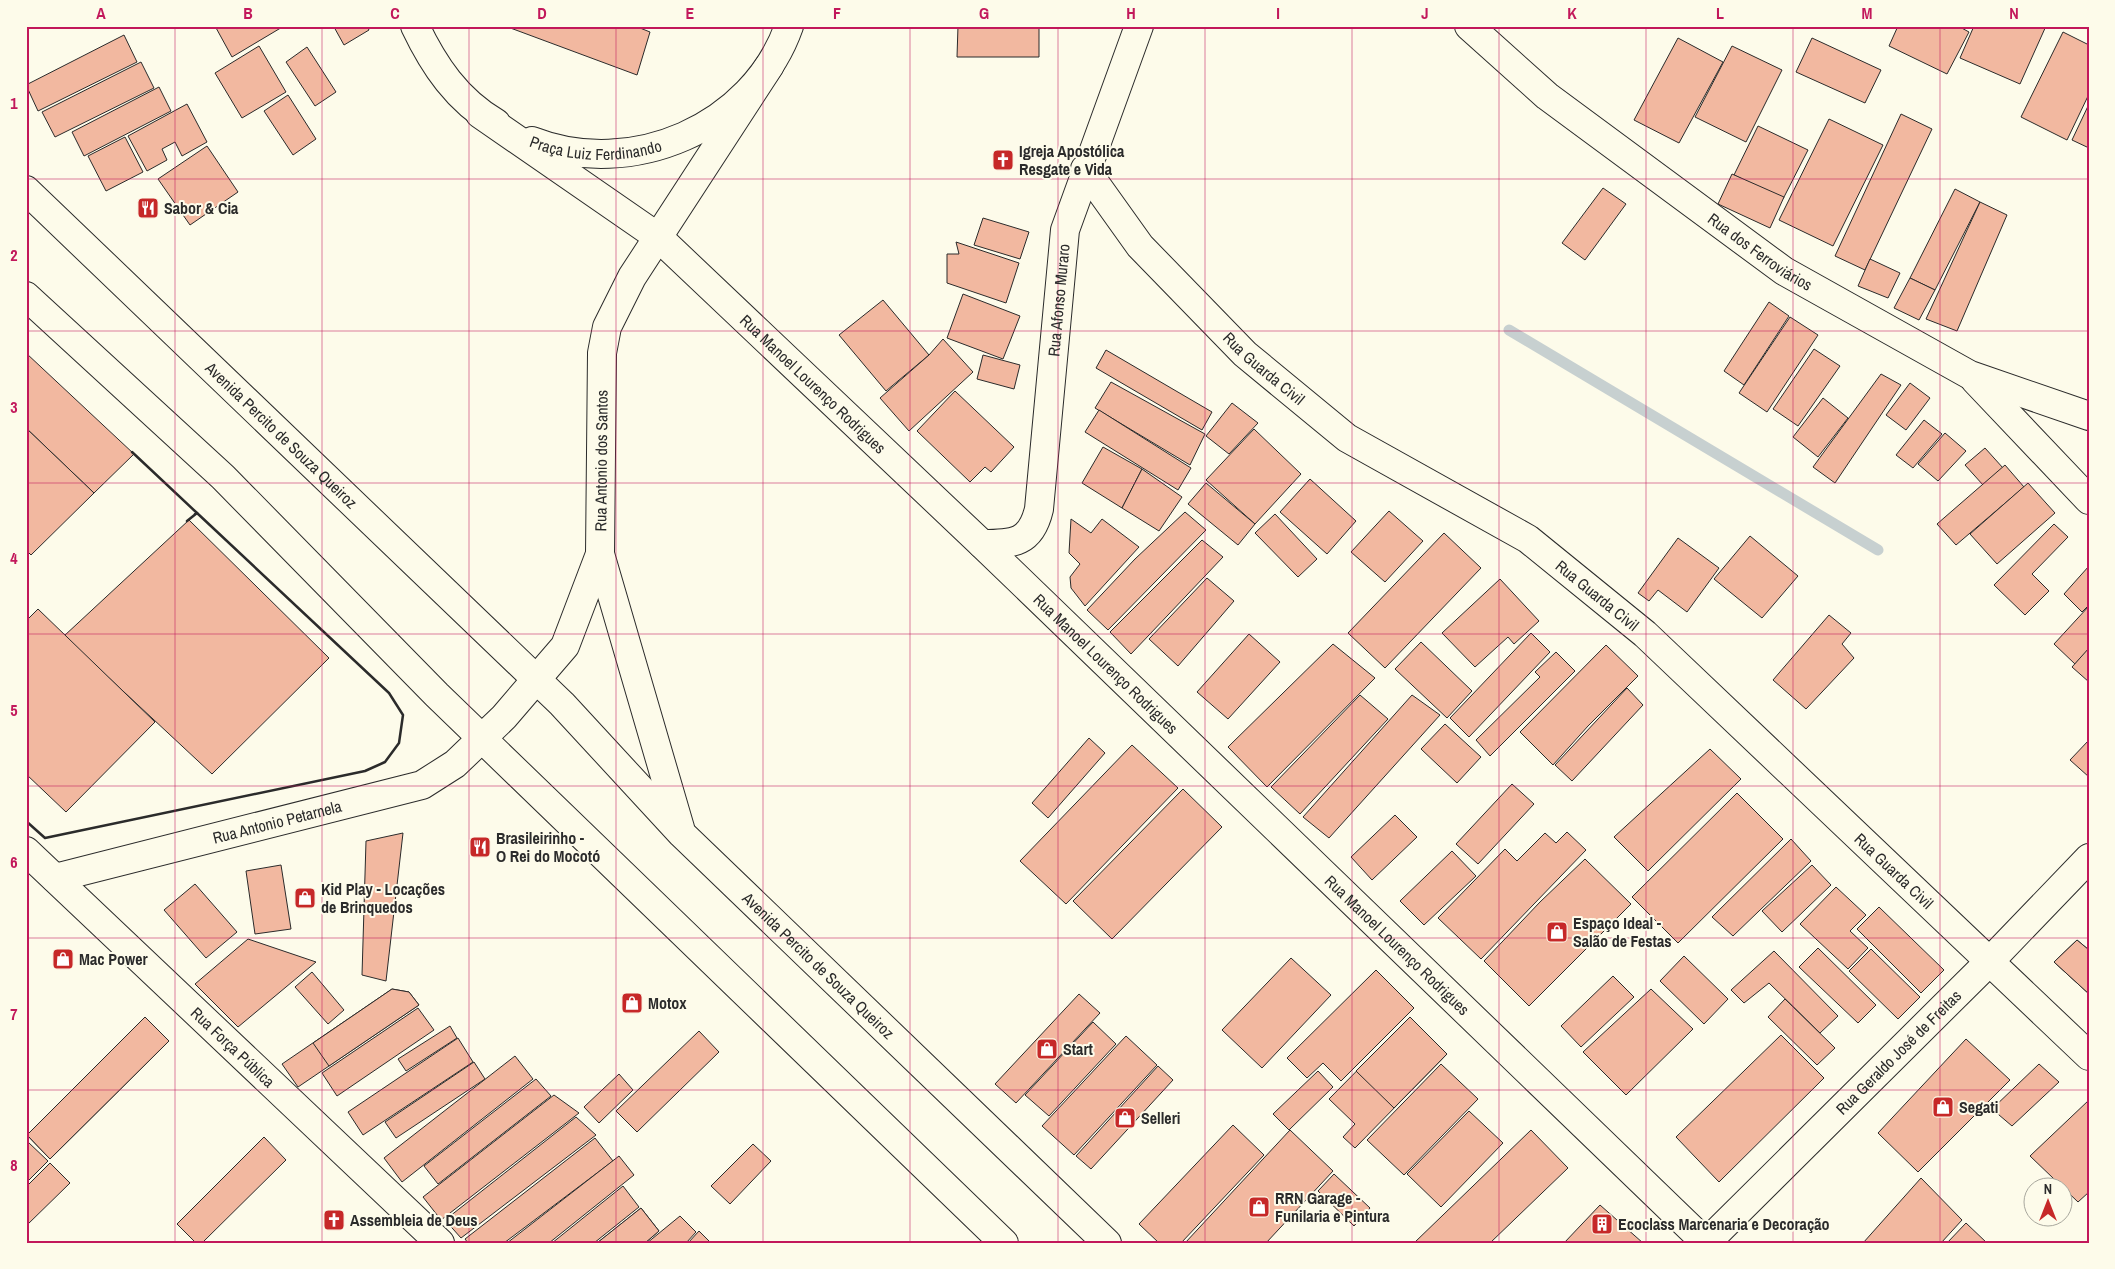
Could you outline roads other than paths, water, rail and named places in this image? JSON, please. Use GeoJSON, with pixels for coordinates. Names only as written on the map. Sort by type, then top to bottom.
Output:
{"type":"FeatureCollection","features":[{"type":"Feature","properties":{"kind":"street","name":"Praça Luiz Ferdinando"},"geometry":{"type":"LineString","coordinates":[[415,26],[430,57],[452,88],[480,114],[513,134],[549,148],[586,155],[624,154],[662,146],[698,131],[725,113],[750,91],[770,65]]}},
{"type":"Feature","properties":{"kind":"street","name":"Praça Luiz Ferdinando"},"geometry":{"type":"LineString","coordinates":[[658,237],[770,65],[789,26]]}},
{"type":"Feature","properties":{"kind":"street","name":"Rua Afonso Muraro"},"geometry":{"type":"LineString","coordinates":[[982,544],[1012,544],[1035,527],[1039,509],[1065,230],[1085,169],[1139,26]]}},
{"type":"Feature","properties":{"kind":"street","name":"Rua dos Ferroviários"},"geometry":{"type":"LineString","coordinates":[[1469,26],[1547,96],[1784,272],[1970,375],[2089,416]]}},
{"type":"Feature","properties":{"kind":"street","name":"Rua Manoel Lourenço Rodrigues"},"geometry":{"type":"LineString","coordinates":[[480,114],[658,237],[982,544],[1706,1243]]}},
{"type":"Feature","properties":{"kind":"street","name":"Rua Guarda Civil"},"geometry":{"type":"LineString","coordinates":[[1085,169],[1140,246],[1245,354],[1347,438],[1528,539],[1645,634],[2089,1056]]}},
{"type":"Feature","properties":{"kind":"street","name":"Avenida Percito de Souza Queiroz"},"geometry":{"type":"LineString","coordinates":[[26,190],[536,682],[562,704],[682,834],[1107,1243]]}},
{"type":"Feature","properties":{"kind":"street","name":"Rua Antonio dos Santos"},"geometry":{"type":"LineString","coordinates":[[536,682],[564,646],[600,554],[602,354],[607,327],[620,298],[658,237]]}},
{"type":"Feature","properties":{"kind":"street"},"geometry":{"type":"LineString","coordinates":[[26,296],[223,477],[437,695],[1004,1243]]}},
{"type":"Feature","properties":{"kind":"street"},"geometry":{"type":"LineString","coordinates":[[1970,375],[2089,500]]}},
{"type":"Feature","properties":{"kind":"street"},"geometry":{"type":"LineString","coordinates":[[600,554],[682,834]]}},
{"type":"Feature","properties":{"kind":"street"},"geometry":{"type":"LineString","coordinates":[[482,737],[536,682]]}},
{"type":"Feature","properties":{"kind":"street","name":"Rua Antonio Petarnela"},"geometry":{"type":"LineString","coordinates":[[55,878],[422,785],[455,764],[482,737]]}},
{"type":"Feature","properties":{"kind":"street","name":"Rua Força Pública"},"geometry":{"type":"LineString","coordinates":[[26,851],[440,1243]]}},
{"type":"Feature","properties":{"kind":"street","name":"Rua Geraldo José de Freitas"},"geometry":{"type":"LineString","coordinates":[[1706,1243],[1990,961],[2089,858]]}},
{"type":"Feature","properties":{"kind":"waterway"},"geometry":{"type":"LineString","coordinates":[[1509,330],[1878,550]]}},
{"type":"Feature","properties":{"kind":"place","name":"Igreja Apostólica Resgate e Vida"},"geometry":{"type":"Point","coordinates":[1003,160]}},
{"type":"Feature","properties":{"kind":"place","name":"Sabor & Cia"},"geometry":{"type":"Point","coordinates":[148,208]}},
{"type":"Feature","properties":{"kind":"place","name":"Brasileirinho - O Rei do Mocotó"},"geometry":{"type":"Point","coordinates":[480,847]}},
{"type":"Feature","properties":{"kind":"place","name":"Kid Play - Locações de Brinquedos"},"geometry":{"type":"Point","coordinates":[305,898]}},
{"type":"Feature","properties":{"kind":"place","name":"Espaço Ideal - Salão de Festas"},"geometry":{"type":"Point","coordinates":[1557,932]}},
{"type":"Feature","properties":{"kind":"place","name":"Mac Power"},"geometry":{"type":"Point","coordinates":[63,959]}},
{"type":"Feature","properties":{"kind":"place","name":"Motox"},"geometry":{"type":"Point","coordinates":[632,1003]}},
{"type":"Feature","properties":{"kind":"place","name":"Start"},"geometry":{"type":"Point","coordinates":[1047,1049]}},
{"type":"Feature","properties":{"kind":"place","name":"Segati"},"geometry":{"type":"Point","coordinates":[1943,1107]}},
{"type":"Feature","properties":{"kind":"place","name":"Selleri"},"geometry":{"type":"Point","coordinates":[1125,1118]}},
{"type":"Feature","properties":{"kind":"place","name":"RRN Garage - Funilaria e Pintura"},"geometry":{"type":"Point","coordinates":[1259,1207]}},
{"type":"Feature","properties":{"kind":"place","name":"Assembleia de Deus"},"geometry":{"type":"Point","coordinates":[334,1220]}},
{"type":"Feature","properties":{"kind":"place","name":"Ecoclass Marcenaria e Decoração"},"geometry":{"type":"Point","coordinates":[1602,1224]}}]}
